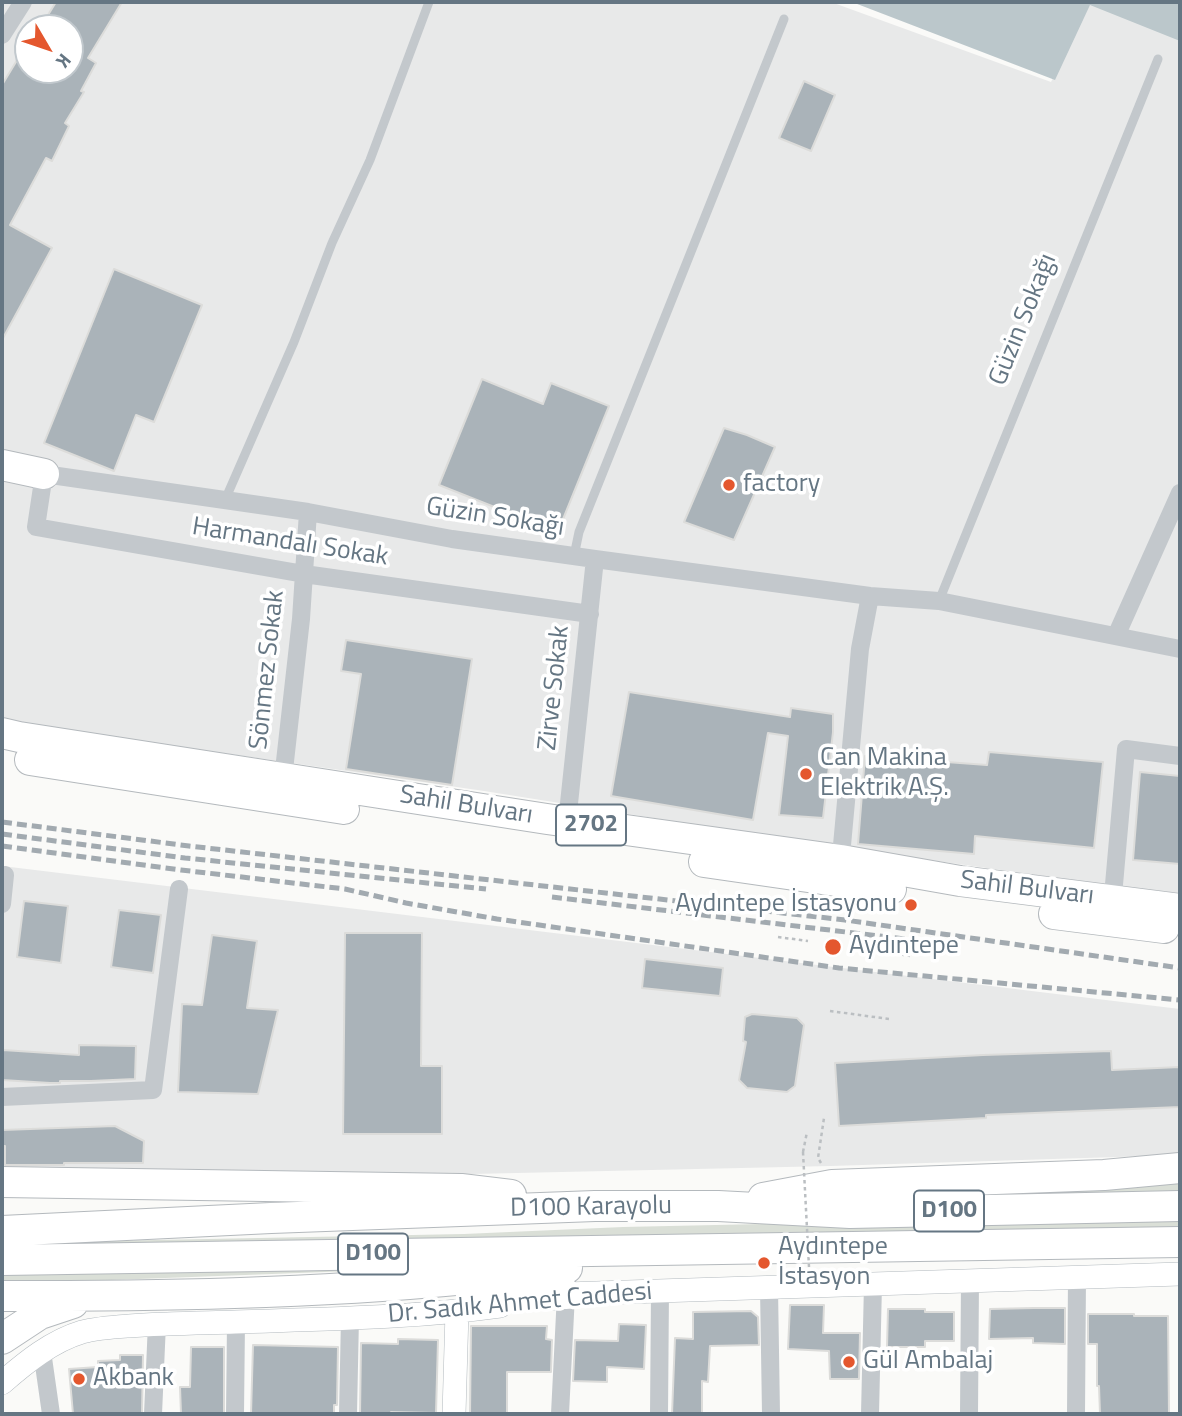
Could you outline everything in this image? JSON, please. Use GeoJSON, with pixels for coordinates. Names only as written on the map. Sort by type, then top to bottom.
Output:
{"type":"FeatureCollection","features":[{"type":"Feature","properties":{"kind":"highway"},"geometry":{"type":"LineString","coordinates":[[2,465],[44,474]]}},
{"type":"Feature","properties":{"kind":"highway"},"geometry":{"type":"LineString","coordinates":[[2,474],[44,474]]}},
{"type":"Feature","properties":{"kind":"highway","name":"Sahil Bulvarı"},"geometry":{"type":"LineString","coordinates":[[2,733],[283,779],[567,821],[840,871]]}},
{"type":"Feature","properties":{"kind":"highway","name":"Sahil Bulvarı"},"geometry":{"type":"LineString","coordinates":[[2,755],[234,793],[840,871],[960,881],[1111,911],[1180,930]]}},
{"type":"Feature","properties":{"kind":"highway","name":"Sahil Bulvarı"},"geometry":{"type":"LineString","coordinates":[[1111,911],[1180,909]]}},
{"type":"Feature","properties":{"kind":"highway"},"geometry":{"type":"LineString","coordinates":[[718,1206],[832,1185],[1104,1175],[1180,1168]]}},
{"type":"Feature","properties":{"kind":"highway"},"geometry":{"type":"LineString","coordinates":[[2,1182],[461,1189],[595,1206]]}},
{"type":"Feature","properties":{"kind":"highway","name":"D100 Karayolu"},"geometry":{"type":"LineString","coordinates":[[2,1231],[595,1206],[718,1206],[850,1213],[1180,1206]]}},
{"type":"Feature","properties":{"kind":"highway"},"geometry":{"type":"LineString","coordinates":[[2,1210],[271,1218]]}},
{"type":"Feature","properties":{"kind":"highway","name":"D100 Karayolu"},"geometry":{"type":"LineString","coordinates":[[2,1260],[1180,1244]]}},
{"type":"Feature","properties":{"kind":"highway"},"geometry":{"type":"LineString","coordinates":[[2,1296],[94,1297],[340,1288],[466,1279],[745,1249]]}},
{"type":"Feature","properties":{"kind":"highway"},"geometry":{"type":"LineString","coordinates":[[340,1288],[458,1296],[566,1294]]}},
{"type":"Feature","properties":{"kind":"highway"},"geometry":{"type":"LineString","coordinates":[[2,1339],[40,1314],[94,1297]]}},
{"type":"Feature","properties":{"kind":"main road","name":"Dr. Sadık Ahmet Caddesi"},"geometry":{"type":"LineString","coordinates":[[2,1382],[42,1351],[63,1339],[84,1331],[115,1327],[457,1312],[566,1294],[1180,1274]]}},
{"type":"Feature","properties":{"kind":"main road"},"geometry":{"type":"LineString","coordinates":[[454,1414],[457,1312]]}},
{"type":"Feature","properties":{"kind":"street"},"geometry":{"type":"LineString","coordinates":[[2,35],[23,2]]}},
{"type":"Feature","properties":{"kind":"street","name":"Güzin Sokağı"},"geometry":{"type":"LineString","coordinates":[[44,474],[308,512],[452,539],[870,596],[939,601],[1180,649]]}},
{"type":"Feature","properties":{"kind":"street","name":"Harmandalı Sokak"},"geometry":{"type":"LineString","coordinates":[[44,474],[36,527],[304,574],[590,614]]}},
{"type":"Feature","properties":{"kind":"street"},"geometry":{"type":"LineString","coordinates":[[1116,636],[1180,493]]}},
{"type":"Feature","properties":{"kind":"street","name":"Sönmez Sokak"},"geometry":{"type":"LineString","coordinates":[[234,793],[266,794],[280,786],[283,779],[301,619],[308,512]]}},
{"type":"Feature","properties":{"kind":"street","name":"Zirve Sokak"},"geometry":{"type":"LineString","coordinates":[[567,821],[595,559]]}},
{"type":"Feature","properties":{"kind":"street"},"geometry":{"type":"LineString","coordinates":[[840,871],[860,649],[870,596]]}},
{"type":"Feature","properties":{"kind":"street"},"geometry":{"type":"LineString","coordinates":[[1111,911],[1126,749],[1180,756]]}},
{"type":"Feature","properties":{"kind":"street"},"geometry":{"type":"LineString","coordinates":[[2,904],[5,876]]}},
{"type":"Feature","properties":{"kind":"street"},"geometry":{"type":"LineString","coordinates":[[2,1097],[153,1090],[179,889]]}},
{"type":"Feature","properties":{"kind":"street"},"geometry":{"type":"LineString","coordinates":[[1076,1414],[1077,1277]]}},
{"type":"Feature","properties":{"kind":"street"},"geometry":{"type":"LineString","coordinates":[[969,1414],[970,1281]]}},
{"type":"Feature","properties":{"kind":"street"},"geometry":{"type":"LineString","coordinates":[[870,1414],[873,1284]]}},
{"type":"Feature","properties":{"kind":"street"},"geometry":{"type":"LineString","coordinates":[[769,1288],[771,1414]]}},
{"type":"Feature","properties":{"kind":"street"},"geometry":{"type":"LineString","coordinates":[[659,1414],[660,1291]]}},
{"type":"Feature","properties":{"kind":"street"},"geometry":{"type":"LineString","coordinates":[[559,1414],[566,1294]]}},
{"type":"Feature","properties":{"kind":"street"},"geometry":{"type":"LineString","coordinates":[[348,1414],[350,1317]]}},
{"type":"Feature","properties":{"kind":"street"},"geometry":{"type":"LineString","coordinates":[[235,1414],[236,1322]]}},
{"type":"Feature","properties":{"kind":"street"},"geometry":{"type":"LineString","coordinates":[[153,1414],[157,1324]]}},
{"type":"Feature","properties":{"kind":"street"},"geometry":{"type":"LineString","coordinates":[[42,1351],[51,1414]]}},
{"type":"Feature","properties":{"kind":"lane"},"geometry":{"type":"LineString","coordinates":[[225,500],[295,342],[332,243],[370,160],[429,2]]}},
{"type":"Feature","properties":{"kind":"lane"},"geometry":{"type":"LineString","coordinates":[[574,556],[579,532],[784,19]]}},
{"type":"Feature","properties":{"kind":"lane","name":"Güzin Sokağı"},"geometry":{"type":"LineString","coordinates":[[939,601],[1158,59]]}},
{"type":"Feature","properties":{"kind":"path"},"geometry":{"type":"LineString","coordinates":[[778,937],[808,941]]}},
{"type":"Feature","properties":{"kind":"path"},"geometry":{"type":"LineString","coordinates":[[880,951],[910,956]]}},
{"type":"Feature","properties":{"kind":"path"},"geometry":{"type":"LineString","coordinates":[[830,1011],[889,1019]]}},
{"type":"Feature","properties":{"kind":"path"},"geometry":{"type":"LineString","coordinates":[[824,1118],[818,1158],[832,1185]]}},
{"type":"Feature","properties":{"kind":"path"},"geometry":{"type":"LineString","coordinates":[[807,1132],[803,1152],[809,1267]]}},
{"type":"Feature","properties":{"kind":"shaded area"},"geometry":{"type":"Polygon","coordinates":[[[2,2],[831,2],[1051,82],[1091,2],[1180,35],[1180,893],[830,846],[223,753],[2,733],[2,2]]]}},
{"type":"Feature","properties":{"kind":"shaded area"},"geometry":{"type":"Polygon","coordinates":[[[852,2],[1180,2],[1180,41],[1090,5],[1055,80],[852,2]]]}},
{"type":"Feature","properties":{"kind":"shaded area"},"geometry":{"type":"Polygon","coordinates":[[[2,866],[1180,1009],[1180,1155],[831,1166],[158,1181],[2,1173],[2,866]]]}},
{"type":"Feature","properties":{"kind":"shaded area"},"geometry":{"type":"Polygon","coordinates":[[[1180,1183],[1180,1197],[889,1203],[939,1193],[1180,1183]]]}},
{"type":"Feature","properties":{"kind":"shaded area"},"geometry":{"type":"Polygon","coordinates":[[[1180,1215],[1180,1229],[2,1256],[2,1243],[1180,1215]]]}},
{"type":"Feature","properties":{"kind":"shaded area"},"geometry":{"type":"Polygon","coordinates":[[[436,1265],[432,1268],[2,1282],[2,1275],[436,1265]]]}},
{"type":"Feature","properties":{"kind":"building"},"geometry":{"type":"Polygon","coordinates":[[[56,2],[122,2],[88,58],[96,63],[81,91],[84,92],[65,123],[69,126],[52,161],[46,158],[10,225],[52,248],[2,340],[2,85],[14,65],[14,84],[84,84],[84,14],[49,14],[56,2]]]}},
{"type":"Feature","properties":{"kind":"building"},"geometry":{"type":"Polygon","coordinates":[[[804,81],[835,95],[811,151],[779,138],[804,81]]]}},
{"type":"Feature","properties":{"kind":"building"},"geometry":{"type":"Polygon","coordinates":[[[114,269],[202,305],[154,422],[136,415],[114,471],[44,443],[114,269]]]}},
{"type":"Feature","properties":{"kind":"building"},"geometry":{"type":"Polygon","coordinates":[[[482,379],[543,404],[551,383],[609,406],[557,534],[497,523],[502,510],[439,485],[482,379]]]}},
{"type":"Feature","properties":{"kind":"building","name":"factory"},"geometry":{"type":"Polygon","coordinates":[[[724,428],[775,447],[734,540],[684,522],[724,428]]]}},
{"type":"Feature","properties":{"kind":"building"},"geometry":{"type":"Polygon","coordinates":[[[346,640],[472,659],[452,785],[346,769],[361,674],[341,671],[346,640]]]}},
{"type":"Feature","properties":{"kind":"building"},"geometry":{"type":"Polygon","coordinates":[[[629,692],[790,717],[791,708],[833,714],[823,818],[779,815],[788,736],[768,733],[753,820],[611,796],[629,692]]]}},
{"type":"Feature","properties":{"kind":"building"},"geometry":{"type":"Polygon","coordinates":[[[989,752],[1103,762],[1094,848],[975,836],[974,854],[858,844],[865,756],[987,765],[989,752]]]}},
{"type":"Feature","properties":{"kind":"building"},"geometry":{"type":"Polygon","coordinates":[[[1140,772],[1180,776],[1180,864],[1133,860],[1140,772]]]}},
{"type":"Feature","properties":{"kind":"building"},"geometry":{"type":"Polygon","coordinates":[[[24,901],[68,906],[61,963],[17,957],[24,901]]]}},
{"type":"Feature","properties":{"kind":"building"},"geometry":{"type":"Polygon","coordinates":[[[119,910],[161,915],[153,973],[111,967],[119,910]]]}},
{"type":"Feature","properties":{"kind":"building"},"geometry":{"type":"Polygon","coordinates":[[[345,933],[422,933],[421,1066],[442,1066],[442,1134],[343,1134],[345,933]]]}},
{"type":"Feature","properties":{"kind":"building"},"geometry":{"type":"Polygon","coordinates":[[[212,935],[257,941],[247,1008],[278,1010],[258,1094],[178,1092],[182,1004],[202,1005],[212,935]]]}},
{"type":"Feature","properties":{"kind":"building"},"geometry":{"type":"Polygon","coordinates":[[[645,959],[723,968],[720,996],[642,988],[645,959]]]}},
{"type":"Feature","properties":{"kind":"building"},"geometry":{"type":"Polygon","coordinates":[[[752,1014],[797,1018],[804,1025],[795,1086],[787,1092],[747,1088],[739,1080],[746,1042],[743,1041],[745,1017],[752,1014]]]}},
{"type":"Feature","properties":{"kind":"building"},"geometry":{"type":"Polygon","coordinates":[[[79,1045],[136,1046],[135,1079],[60,1083],[2,1080],[3,1050],[79,1055],[79,1045]]]}},
{"type":"Feature","properties":{"kind":"building"},"geometry":{"type":"Polygon","coordinates":[[[1111,1051],[1112,1070],[1180,1067],[1180,1107],[986,1115],[986,1118],[839,1126],[835,1063],[1111,1051]]]}},
{"type":"Feature","properties":{"kind":"building"},"geometry":{"type":"Polygon","coordinates":[[[115,1126],[144,1141],[143,1163],[5,1165],[2,1130],[115,1126]]]}},
{"type":"Feature","properties":{"kind":"building"},"geometry":{"type":"Polygon","coordinates":[[[790,1305],[824,1305],[823,1333],[860,1333],[859,1379],[830,1379],[829,1351],[788,1349],[790,1305]]]}},
{"type":"Feature","properties":{"kind":"building"},"geometry":{"type":"Polygon","coordinates":[[[1065,1308],[1065,1344],[1033,1343],[1033,1338],[989,1339],[990,1309],[1065,1308]]]}},
{"type":"Feature","properties":{"kind":"building"},"geometry":{"type":"Polygon","coordinates":[[[888,1309],[954,1312],[954,1341],[925,1341],[925,1347],[887,1347],[888,1309]]]}},
{"type":"Feature","properties":{"kind":"building"},"geometry":{"type":"Polygon","coordinates":[[[751,1311],[758,1317],[759,1345],[710,1346],[708,1382],[702,1381],[702,1414],[672,1414],[675,1338],[693,1339],[693,1312],[751,1311]]]}},
{"type":"Feature","properties":{"kind":"building"},"geometry":{"type":"Polygon","coordinates":[[[1088,1314],[1168,1316],[1169,1414],[1100,1414],[1097,1344],[1088,1344],[1088,1314]]]}},
{"type":"Feature","properties":{"kind":"building"},"geometry":{"type":"Polygon","coordinates":[[[619,1324],[646,1325],[644,1369],[607,1367],[607,1382],[573,1381],[575,1340],[618,1341],[619,1324]]]}},
{"type":"Feature","properties":{"kind":"building"},"geometry":{"type":"Polygon","coordinates":[[[471,1326],[547,1326],[546,1339],[552,1340],[551,1372],[507,1372],[507,1414],[470,1414],[471,1326]]]}},
{"type":"Feature","properties":{"kind":"building"},"geometry":{"type":"Polygon","coordinates":[[[398,1339],[438,1340],[436,1413],[360,1414],[361,1343],[398,1344],[398,1339]]]}},
{"type":"Feature","properties":{"kind":"building"},"geometry":{"type":"Polygon","coordinates":[[[253,1345],[338,1347],[337,1405],[334,1405],[334,1414],[251,1414],[253,1345]]]}},
{"type":"Feature","properties":{"kind":"building"},"geometry":{"type":"Polygon","coordinates":[[[191,1347],[224,1347],[224,1414],[181,1414],[180,1387],[190,1387],[191,1347]]]}},
{"type":"Feature","properties":{"kind":"building"},"geometry":{"type":"Polygon","coordinates":[[[120,1355],[143,1355],[142,1414],[73,1414],[69,1369],[98,1367],[98,1361],[120,1360],[120,1355]]]}},
{"type":"Feature","properties":{"kind":"railway"},"geometry":{"type":"LineString","coordinates":[[2,822],[189,846],[845,920],[1180,968]]}},
{"type":"Feature","properties":{"kind":"railway"},"geometry":{"type":"LineString","coordinates":[[2,834],[185,858],[486,889]]}},
{"type":"Feature","properties":{"kind":"railway"},"geometry":{"type":"LineString","coordinates":[[2,846],[345,889],[497,919],[839,968],[1180,1000]]}},
{"type":"Feature","properties":{"kind":"railway"},"geometry":{"type":"LineString","coordinates":[[552,897],[930,942]]}},
{"type":"Feature","properties":{"kind":"place","name":"factory"},"geometry":{"type":"Point","coordinates":[729,485]}},
{"type":"Feature","properties":{"kind":"place","name":"Can Makina Elektrik A.Ş."},"geometry":{"type":"Point","coordinates":[806,774]}},
{"type":"Feature","properties":{"kind":"place","name":"Aydıntepe İstasyonu"},"geometry":{"type":"Point","coordinates":[911,905]}},
{"type":"Feature","properties":{"kind":"place","name":"Aydıntepe"},"geometry":{"type":"Point","coordinates":[833,947]}},
{"type":"Feature","properties":{"kind":"place","name":"Aydıntepe İstasyon"},"geometry":{"type":"Point","coordinates":[764,1263]}},
{"type":"Feature","properties":{"kind":"place","name":"Gül Ambalaj"},"geometry":{"type":"Point","coordinates":[849,1362]}},
{"type":"Feature","properties":{"kind":"place","name":"Akbank"},"geometry":{"type":"Point","coordinates":[79,1379]}}]}
